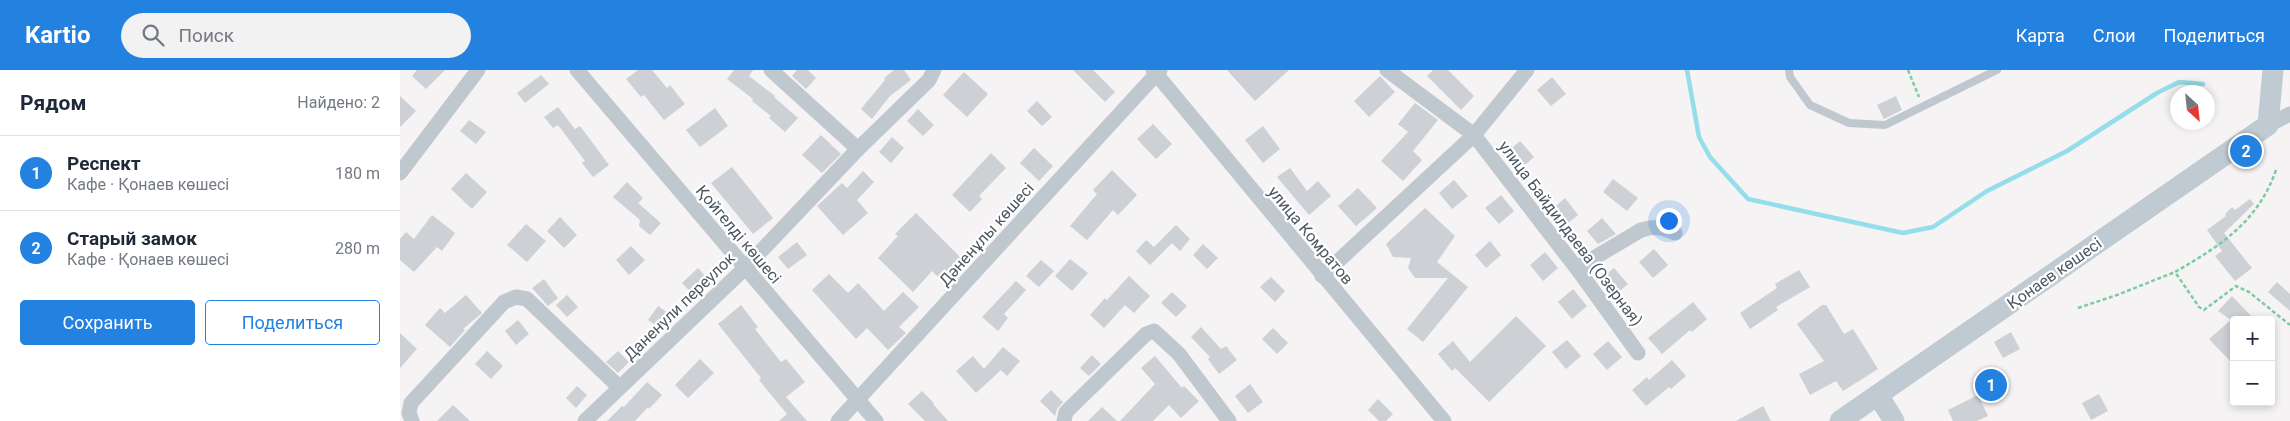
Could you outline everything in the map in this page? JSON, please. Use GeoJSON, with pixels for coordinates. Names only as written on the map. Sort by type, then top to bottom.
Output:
{"type":"FeatureCollection","features":[{"type":"Feature","properties":{"kind":"main road"},"geometry":{"type":"LineString","coordinates":[[2268,125],[2273,70]]}},
{"type":"Feature","properties":{"kind":"main road","name":"Қонаев көшесі"},"geometry":{"type":"LineString","coordinates":[[1840,421],[2268,125]]}},
{"type":"Feature","properties":{"kind":"main road"},"geometry":{"type":"LineString","coordinates":[[1878,395],[1894,421]]}},
{"type":"Feature","properties":{"kind":"street"},"geometry":{"type":"LineString","coordinates":[[400,173],[478,70]]}},
{"type":"Feature","properties":{"kind":"street","name":"Қойгелді көшесі"},"geometry":{"type":"LineString","coordinates":[[577,70],[876,421]]}},
{"type":"Feature","properties":{"kind":"street"},"geometry":{"type":"LineString","coordinates":[[771,70],[858,149]]}},
{"type":"Feature","properties":{"kind":"street","name":"Даненули переулок"},"geometry":{"type":"LineString","coordinates":[[585,421],[745,268],[858,149],[929,80],[934,70]]}},
{"type":"Feature","properties":{"kind":"street","name":"улица Байдилдаева (Озерная)"},"geometry":{"type":"LineString","coordinates":[[1386,70],[1474,135],[1577,268],[1638,353]]}},
{"type":"Feature","properties":{"kind":"street","name":"улица Байдилдаева (Озерная)"},"geometry":{"type":"LineString","coordinates":[[1322,276],[1474,135],[1527,70]]}},
{"type":"Feature","properties":{"kind":"street","name":"улица Комратов"},"geometry":{"type":"LineString","coordinates":[[1156,71],[1322,276],[1444,421]]}},
{"type":"Feature","properties":{"kind":"street","name":"Дәненұлы көшесі"},"geometry":{"type":"LineString","coordinates":[[838,421],[1156,71]]}},
{"type":"Feature","properties":{"kind":"street"},"geometry":{"type":"LineString","coordinates":[[2268,125],[2290,114]]}},
{"type":"Feature","properties":{"kind":"street"},"geometry":{"type":"LineString","coordinates":[[1577,268],[1641,230],[1653,226],[1675,232]]}},
{"type":"Feature","properties":{"kind":"street"},"geometry":{"type":"LineString","coordinates":[[412,421],[409,413],[411,403],[504,302],[516,297],[527,299],[620,387]]}},
{"type":"Feature","properties":{"kind":"street"},"geometry":{"type":"LineString","coordinates":[[1064,421],[1066,412],[1146,334],[1154,332],[1179,354],[1229,421]]}},
{"type":"Feature","properties":{"kind":"lane"},"geometry":{"type":"LineString","coordinates":[[1789,70],[1790,77],[1810,105],[1848,123],[1884,125],[1997,70]]}},
{"type":"Feature","properties":{"kind":"path"},"geometry":{"type":"LineString","coordinates":[[1908,70],[1924,107]]}},
{"type":"Feature","properties":{"kind":"path"},"geometry":{"type":"LineString","coordinates":[[2078,308],[2117,295],[2174,272],[2214,249],[2237,230],[2252,214],[2271,183],[2276,170]]}},
{"type":"Feature","properties":{"kind":"path"},"geometry":{"type":"LineString","coordinates":[[2174,272],[2199,307],[2204,310],[2236,286],[2249,292],[2290,325]]}},
{"type":"Feature","properties":{"kind":"building"},"geometry":{"type":"Polygon","coordinates":[[[417,70],[445,70],[426,89],[412,76],[417,70]]]}},
{"type":"Feature","properties":{"kind":"building"},"geometry":{"type":"Polygon","coordinates":[[[638,70],[652,70],[667,88],[670,85],[685,104],[664,120],[644,95],[641,97],[626,79],[638,70]]]}},
{"type":"Feature","properties":{"kind":"building"},"geometry":{"type":"Polygon","coordinates":[[[734,70],[753,70],[749,76],[775,96],[798,118],[785,132],[769,118],[771,116],[752,101],[753,99],[727,79],[734,70]]]}},
{"type":"Feature","properties":{"kind":"building"},"geometry":{"type":"Polygon","coordinates":[[[797,70],[808,70],[816,78],[806,89],[792,76],[797,70]]]}},
{"type":"Feature","properties":{"kind":"building"},"geometry":{"type":"Polygon","coordinates":[[[894,70],[904,70],[911,80],[890,96],[872,119],[861,109],[885,80],[884,78],[894,70]]]}},
{"type":"Feature","properties":{"kind":"building"},"geometry":{"type":"Polygon","coordinates":[[[1073,70],[1093,70],[1115,92],[1105,102],[1073,70]]]}},
{"type":"Feature","properties":{"kind":"building"},"geometry":{"type":"Polygon","coordinates":[[[1227,70],[1289,70],[1255,101],[1227,70]]]}},
{"type":"Feature","properties":{"kind":"building"},"geometry":{"type":"Polygon","coordinates":[[[1433,70],[1448,70],[1474,96],[1461,110],[1427,76],[1433,70]]]}},
{"type":"Feature","properties":{"kind":"building"},"geometry":{"type":"Polygon","coordinates":[[[964,72],[988,94],[967,117],[943,95],[964,72]]]}},
{"type":"Feature","properties":{"kind":"building"},"geometry":{"type":"Polygon","coordinates":[[[541,75],[549,84],[525,103],[517,93],[541,75]]]}},
{"type":"Feature","properties":{"kind":"building"},"geometry":{"type":"Polygon","coordinates":[[[1380,76],[1395,92],[1369,117],[1354,101],[1380,76]]]}},
{"type":"Feature","properties":{"kind":"building"},"geometry":{"type":"Polygon","coordinates":[[[1552,77],[1566,94],[1551,106],[1537,90],[1552,77]]]}},
{"type":"Feature","properties":{"kind":"building"},"geometry":{"type":"Polygon","coordinates":[[[400,96],[416,111],[400,127],[400,96]]]}},
{"type":"Feature","properties":{"kind":"building"},"geometry":{"type":"Polygon","coordinates":[[[1896,96],[1902,110],[1884,119],[1877,105],[1896,96]]]}},
{"type":"Feature","properties":{"kind":"building"},"geometry":{"type":"Polygon","coordinates":[[[1037,101],[1052,117],[1042,126],[1027,111],[1037,101]]]}},
{"type":"Feature","properties":{"kind":"building"},"geometry":{"type":"Polygon","coordinates":[[[1415,103],[1438,120],[1413,151],[1422,160],[1403,181],[1381,161],[1408,132],[1398,124],[1415,103]]]}},
{"type":"Feature","properties":{"kind":"building"},"geometry":{"type":"Polygon","coordinates":[[[558,107],[575,129],[580,126],[609,165],[593,177],[582,163],[585,161],[558,125],[553,128],[544,117],[558,107]]]}},
{"type":"Feature","properties":{"kind":"building"},"geometry":{"type":"Polygon","coordinates":[[[715,108],[728,126],[700,147],[686,130],[715,108]]]}},
{"type":"Feature","properties":{"kind":"building"},"geometry":{"type":"Polygon","coordinates":[[[918,109],[934,125],[923,136],[907,121],[918,109]]]}},
{"type":"Feature","properties":{"kind":"building"},"geometry":{"type":"Polygon","coordinates":[[[469,120],[486,132],[476,144],[460,131],[469,120]]]}},
{"type":"Feature","properties":{"kind":"building"},"geometry":{"type":"Polygon","coordinates":[[[1153,124],[1172,144],[1156,159],[1137,139],[1153,124]]]}},
{"type":"Feature","properties":{"kind":"building"},"geometry":{"type":"Polygon","coordinates":[[[1263,126],[1280,149],[1263,163],[1245,140],[1263,126]]]}},
{"type":"Feature","properties":{"kind":"building"},"geometry":{"type":"Polygon","coordinates":[[[821,135],[841,154],[822,173],[802,155],[821,135]]]}},
{"type":"Feature","properties":{"kind":"building"},"geometry":{"type":"Polygon","coordinates":[[[892,137],[904,148],[891,163],[879,152],[892,137]]]}},
{"type":"Feature","properties":{"kind":"building"},"geometry":{"type":"Polygon","coordinates":[[[1520,141],[1534,157],[1519,170],[1505,154],[1520,141]]]}},
{"type":"Feature","properties":{"kind":"building"},"geometry":{"type":"Polygon","coordinates":[[[1034,148],[1053,166],[1039,181],[1020,163],[1034,148]]]}},
{"type":"Feature","properties":{"kind":"building"},"geometry":{"type":"Polygon","coordinates":[[[991,153],[1006,168],[979,196],[982,199],[970,212],[952,195],[991,153]]]}},
{"type":"Feature","properties":{"kind":"building"},"geometry":{"type":"Polygon","coordinates":[[[732,167],[773,218],[753,234],[711,183],[732,167]]]}},
{"type":"Feature","properties":{"kind":"building"},"geometry":{"type":"Polygon","coordinates":[[[1290,168],[1307,191],[1318,181],[1331,196],[1309,215],[1277,177],[1290,168]]]}},
{"type":"Feature","properties":{"kind":"building"},"geometry":{"type":"Polygon","coordinates":[[[1112,170],[1137,195],[1118,215],[1113,210],[1087,240],[1070,226],[1097,194],[1093,190],[1112,170]]]}},
{"type":"Feature","properties":{"kind":"building"},"geometry":{"type":"Polygon","coordinates":[[[863,171],[874,182],[857,200],[868,213],[843,235],[817,206],[842,183],[847,188],[863,171]]]}},
{"type":"Feature","properties":{"kind":"building"},"geometry":{"type":"Polygon","coordinates":[[[466,173],[487,192],[472,209],[451,189],[466,173]]]}},
{"type":"Feature","properties":{"kind":"building"},"geometry":{"type":"Polygon","coordinates":[[[1613,179],[1638,198],[1627,211],[1603,192],[1613,179]]]}},
{"type":"Feature","properties":{"kind":"building"},"geometry":{"type":"Polygon","coordinates":[[[1454,180],[1468,196],[1452,209],[1439,193],[1454,180]]]}},
{"type":"Feature","properties":{"kind":"building"},"geometry":{"type":"Polygon","coordinates":[[[627,182],[643,198],[638,203],[661,223],[650,235],[639,226],[640,220],[613,197],[627,182]]]}},
{"type":"Feature","properties":{"kind":"building"},"geometry":{"type":"Polygon","coordinates":[[[1358,188],[1377,208],[1356,226],[1338,206],[1358,188]]]}},
{"type":"Feature","properties":{"kind":"building"},"geometry":{"type":"Polygon","coordinates":[[[1501,195],[1514,211],[1499,224],[1485,208],[1501,195]]]}},
{"type":"Feature","properties":{"kind":"building"},"geometry":{"type":"Polygon","coordinates":[[[1565,198],[1578,215],[1563,227],[1550,211],[1565,198]]]}},
{"type":"Feature","properties":{"kind":"building"},"geometry":{"type":"Polygon","coordinates":[[[2250,199],[2254,204],[2224,233],[2252,268],[2235,281],[2215,256],[2222,251],[2207,230],[2226,216],[2225,214],[2232,207],[2235,210],[2250,199]]]}},
{"type":"Feature","properties":{"kind":"building"},"geometry":{"type":"Polygon","coordinates":[[[1425,208],[1455,236],[1437,262],[1468,287],[1423,342],[1407,329],[1448,278],[1415,278],[1408,268],[1411,258],[1393,257],[1386,244],[1425,208]]]}},
{"type":"Feature","properties":{"kind":"building"},"geometry":{"type":"Polygon","coordinates":[[[916,213],[962,259],[940,279],[932,271],[913,292],[878,258],[898,236],[895,234],[916,213]]]}},
{"type":"Feature","properties":{"kind":"building"},"geometry":{"type":"Polygon","coordinates":[[[432,215],[455,233],[442,251],[437,247],[414,272],[400,260],[400,239],[406,232],[414,239],[432,215]]]}},
{"type":"Feature","properties":{"kind":"building"},"geometry":{"type":"Polygon","coordinates":[[[560,217],[577,235],[564,248],[547,231],[560,217]]]}},
{"type":"Feature","properties":{"kind":"building"},"geometry":{"type":"Polygon","coordinates":[[[1602,218],[1616,234],[1598,244],[1587,231],[1602,218]]]}},
{"type":"Feature","properties":{"kind":"building"},"geometry":{"type":"Polygon","coordinates":[[[526,224],[546,241],[527,262],[507,245],[526,224]]]}},
{"type":"Feature","properties":{"kind":"building"},"geometry":{"type":"Polygon","coordinates":[[[1176,225],[1190,239],[1180,251],[1172,243],[1150,265],[1136,251],[1146,240],[1154,247],[1176,225]]]}},
{"type":"Feature","properties":{"kind":"building"},"geometry":{"type":"Polygon","coordinates":[[[1490,241],[1501,255],[1486,268],[1475,255],[1490,241]]]}},
{"type":"Feature","properties":{"kind":"building"},"geometry":{"type":"Polygon","coordinates":[[[797,242],[807,255],[788,269],[778,257],[797,242]]]}},
{"type":"Feature","properties":{"kind":"building"},"geometry":{"type":"Polygon","coordinates":[[[1203,244],[1218,258],[1207,269],[1193,255],[1203,244]]]}},
{"type":"Feature","properties":{"kind":"building"},"geometry":{"type":"Polygon","coordinates":[[[631,246],[645,260],[629,275],[616,260],[631,246]]]}},
{"type":"Feature","properties":{"kind":"building"},"geometry":{"type":"Polygon","coordinates":[[[1654,249],[1668,265],[1653,278],[1639,262],[1654,249]]]}},
{"type":"Feature","properties":{"kind":"building"},"geometry":{"type":"Polygon","coordinates":[[[1545,252],[1558,268],[1543,281],[1530,265],[1545,252]]]}},
{"type":"Feature","properties":{"kind":"building"},"geometry":{"type":"Polygon","coordinates":[[[1070,259],[1088,273],[1072,291],[1055,276],[1070,259]]]}},
{"type":"Feature","properties":{"kind":"building"},"geometry":{"type":"Polygon","coordinates":[[[1041,260],[1054,271],[1039,287],[1026,276],[1041,260]]]}},
{"type":"Feature","properties":{"kind":"building"},"geometry":{"type":"Polygon","coordinates":[[[698,268],[711,283],[696,298],[682,283],[698,268]]]}},
{"type":"Feature","properties":{"kind":"building"},"geometry":{"type":"Polygon","coordinates":[[[1614,268],[1628,284],[1613,297],[1599,280],[1614,268]]]}},
{"type":"Feature","properties":{"kind":"building"},"geometry":{"type":"Polygon","coordinates":[[[1799,270],[1810,287],[1776,307],[1778,310],[1750,329],[1740,313],[1777,288],[1775,284],[1799,270]]]}},
{"type":"Feature","properties":{"kind":"building"},"geometry":{"type":"Polygon","coordinates":[[[829,274],[848,293],[858,283],[884,311],[903,292],[919,307],[899,327],[906,333],[888,350],[867,328],[856,339],[812,290],[829,274]]]}},
{"type":"Feature","properties":{"kind":"building"},"geometry":{"type":"Polygon","coordinates":[[[1129,276],[1150,296],[1134,313],[1125,305],[1104,328],[1090,315],[1129,276]]]}},
{"type":"Feature","properties":{"kind":"building"},"geometry":{"type":"Polygon","coordinates":[[[1271,277],[1285,291],[1275,302],[1260,287],[1271,277]]]}},
{"type":"Feature","properties":{"kind":"building"},"geometry":{"type":"Polygon","coordinates":[[[544,279],[558,298],[548,306],[532,288],[544,279]]]}},
{"type":"Feature","properties":{"kind":"building"},"geometry":{"type":"Polygon","coordinates":[[[1016,281],[1026,290],[1004,314],[1008,318],[998,331],[982,317],[1016,281]]]}},
{"type":"Feature","properties":{"kind":"building"},"geometry":{"type":"Polygon","coordinates":[[[2277,282],[2290,294],[2290,311],[2268,292],[2277,282]]]}},
{"type":"Feature","properties":{"kind":"building"},"geometry":{"type":"Polygon","coordinates":[[[1573,289],[1587,306],[1572,319],[1558,302],[1573,289]]]}},
{"type":"Feature","properties":{"kind":"building"},"geometry":{"type":"Polygon","coordinates":[[[1172,292],[1187,306],[1176,317],[1161,303],[1172,292]]]}},
{"type":"Feature","properties":{"kind":"building"},"geometry":{"type":"Polygon","coordinates":[[[466,295],[482,313],[463,329],[465,330],[450,347],[425,325],[440,308],[445,313],[466,295]]]}},
{"type":"Feature","properties":{"kind":"building"},"geometry":{"type":"Polygon","coordinates":[[[567,295],[578,307],[567,317],[556,305],[567,295]]]}},
{"type":"Feature","properties":{"kind":"building"},"geometry":{"type":"Polygon","coordinates":[[[2232,296],[2251,316],[2230,316],[2230,319],[2218,311],[2232,296]]]}},
{"type":"Feature","properties":{"kind":"building"},"geometry":{"type":"Polygon","coordinates":[[[1693,302],[1707,319],[1692,332],[1690,330],[1662,354],[1648,338],[1693,302]]]}},
{"type":"Feature","properties":{"kind":"building"},"geometry":{"type":"Polygon","coordinates":[[[741,305],[758,327],[755,329],[781,362],[786,359],[805,382],[786,397],[807,421],[779,421],[787,414],[759,380],[761,378],[718,324],[741,305]]]}},
{"type":"Feature","properties":{"kind":"building"},"geometry":{"type":"Polygon","coordinates":[[[1822,305],[1826,305],[1844,334],[1853,329],[1878,369],[1843,391],[1836,381],[1810,395],[1799,374],[1824,361],[1797,324],[1822,305]]]}},
{"type":"Feature","properties":{"kind":"building"},"geometry":{"type":"Polygon","coordinates":[[[658,306],[672,316],[662,330],[648,320],[658,306]]]}},
{"type":"Feature","properties":{"kind":"building"},"geometry":{"type":"Polygon","coordinates":[[[1516,316],[1546,346],[1489,402],[1455,368],[1452,371],[1438,354],[1453,341],[1470,362],[1516,316]]]}},
{"type":"Feature","properties":{"kind":"building"},"geometry":{"type":"Polygon","coordinates":[[[518,320],[529,334],[516,345],[505,331],[518,320]]]}},
{"type":"Feature","properties":{"kind":"building"},"geometry":{"type":"Polygon","coordinates":[[[2230,321],[2230,361],[2209,339],[2230,321]]]}},
{"type":"Feature","properties":{"kind":"building"},"geometry":{"type":"Polygon","coordinates":[[[1201,327],[1221,349],[1226,346],[1237,360],[1219,374],[1208,359],[1210,357],[1191,337],[1201,327]]]}},
{"type":"Feature","properties":{"kind":"building"},"geometry":{"type":"Polygon","coordinates":[[[1273,328],[1288,343],[1277,354],[1262,339],[1273,328]]]}},
{"type":"Feature","properties":{"kind":"building"},"geometry":{"type":"Polygon","coordinates":[[[2011,332],[2020,349],[2003,358],[1994,342],[2011,332]]]}},
{"type":"Feature","properties":{"kind":"building"},"geometry":{"type":"Polygon","coordinates":[[[400,333],[417,349],[400,368],[400,333]]]}},
{"type":"Feature","properties":{"kind":"building"},"geometry":{"type":"Polygon","coordinates":[[[1567,340],[1581,356],[1566,369],[1552,352],[1567,340]]]}},
{"type":"Feature","properties":{"kind":"building"},"geometry":{"type":"Polygon","coordinates":[[[1608,341],[1622,357],[1607,370],[1593,354],[1608,341]]]}},
{"type":"Feature","properties":{"kind":"building"},"geometry":{"type":"Polygon","coordinates":[[[1003,347],[1020,361],[1007,376],[1001,370],[976,393],[956,371],[973,356],[984,369],[1003,347]]]}},
{"type":"Feature","properties":{"kind":"building"},"geometry":{"type":"Polygon","coordinates":[[[487,351],[503,366],[491,379],[475,364],[487,351]]]}},
{"type":"Feature","properties":{"kind":"building"},"geometry":{"type":"Polygon","coordinates":[[[618,351],[629,362],[618,373],[606,362],[618,351]]]}},
{"type":"Feature","properties":{"kind":"building"},"geometry":{"type":"Polygon","coordinates":[[[1092,355],[1101,364],[1089,376],[1080,368],[1092,355]]]}},
{"type":"Feature","properties":{"kind":"building"},"geometry":{"type":"Polygon","coordinates":[[[1155,356],[1182,388],[1184,386],[1199,401],[1181,418],[1169,405],[1153,421],[1120,421],[1155,384],[1141,368],[1155,356]]]}},
{"type":"Feature","properties":{"kind":"building"},"geometry":{"type":"Polygon","coordinates":[[[700,359],[714,373],[688,398],[675,385],[700,359]]]}},
{"type":"Feature","properties":{"kind":"building"},"geometry":{"type":"Polygon","coordinates":[[[1672,360],[1686,376],[1646,406],[1632,390],[1647,377],[1649,380],[1672,360]]]}},
{"type":"Feature","properties":{"kind":"building"},"geometry":{"type":"Polygon","coordinates":[[[647,382],[662,395],[649,409],[648,407],[635,421],[607,421],[622,406],[624,407],[647,382]]]}},
{"type":"Feature","properties":{"kind":"building"},"geometry":{"type":"Polygon","coordinates":[[[1250,384],[1263,402],[1248,413],[1235,396],[1250,384]]]}},
{"type":"Feature","properties":{"kind":"building"},"geometry":{"type":"Polygon","coordinates":[[[577,386],[587,395],[576,408],[566,398],[577,386]]]}},
{"type":"Feature","properties":{"kind":"building"},"geometry":{"type":"Polygon","coordinates":[[[1051,390],[1063,402],[1057,409],[1055,416],[1040,401],[1051,390]]]}},
{"type":"Feature","properties":{"kind":"building"},"geometry":{"type":"Polygon","coordinates":[[[922,391],[948,421],[925,421],[908,404],[922,391]]]}},
{"type":"Feature","properties":{"kind":"building"},"geometry":{"type":"Polygon","coordinates":[[[2099,394],[2108,411],[2091,420],[2082,403],[2099,394]]]}},
{"type":"Feature","properties":{"kind":"building"},"geometry":{"type":"Polygon","coordinates":[[[1978,395],[1988,416],[1977,421],[1953,421],[1948,410],[1978,395]]]}},
{"type":"Feature","properties":{"kind":"building"},"geometry":{"type":"Polygon","coordinates":[[[1378,399],[1393,414],[1386,421],[1379,421],[1368,410],[1378,399]]]}},
{"type":"Feature","properties":{"kind":"building"},"geometry":{"type":"Polygon","coordinates":[[[453,405],[470,421],[437,421],[453,405]]]}},
{"type":"Feature","properties":{"kind":"building"},"geometry":{"type":"Polygon","coordinates":[[[1763,406],[1771,421],[1736,421],[1763,406]]]}},
{"type":"Feature","properties":{"kind":"building"},"geometry":{"type":"Polygon","coordinates":[[[1102,407],[1117,421],[1088,421],[1102,407]]]}},
{"type":"Feature","properties":{"kind":"waterway"},"geometry":{"type":"LineString","coordinates":[[1687,70],[1699,137],[1710,157],[1748,199],[1903,233],[1933,227],[1987,191],[2067,151],[2157,93],[2179,82],[2203,84]]}},
{"type":"Feature","properties":{"kind":"place","name":"Старый замок"},"geometry":{"type":"Point","coordinates":[2246,151]}},
{"type":"Feature","properties":{"kind":"place","name":"Респект"},"geometry":{"type":"Point","coordinates":[1991,385]}}]}
